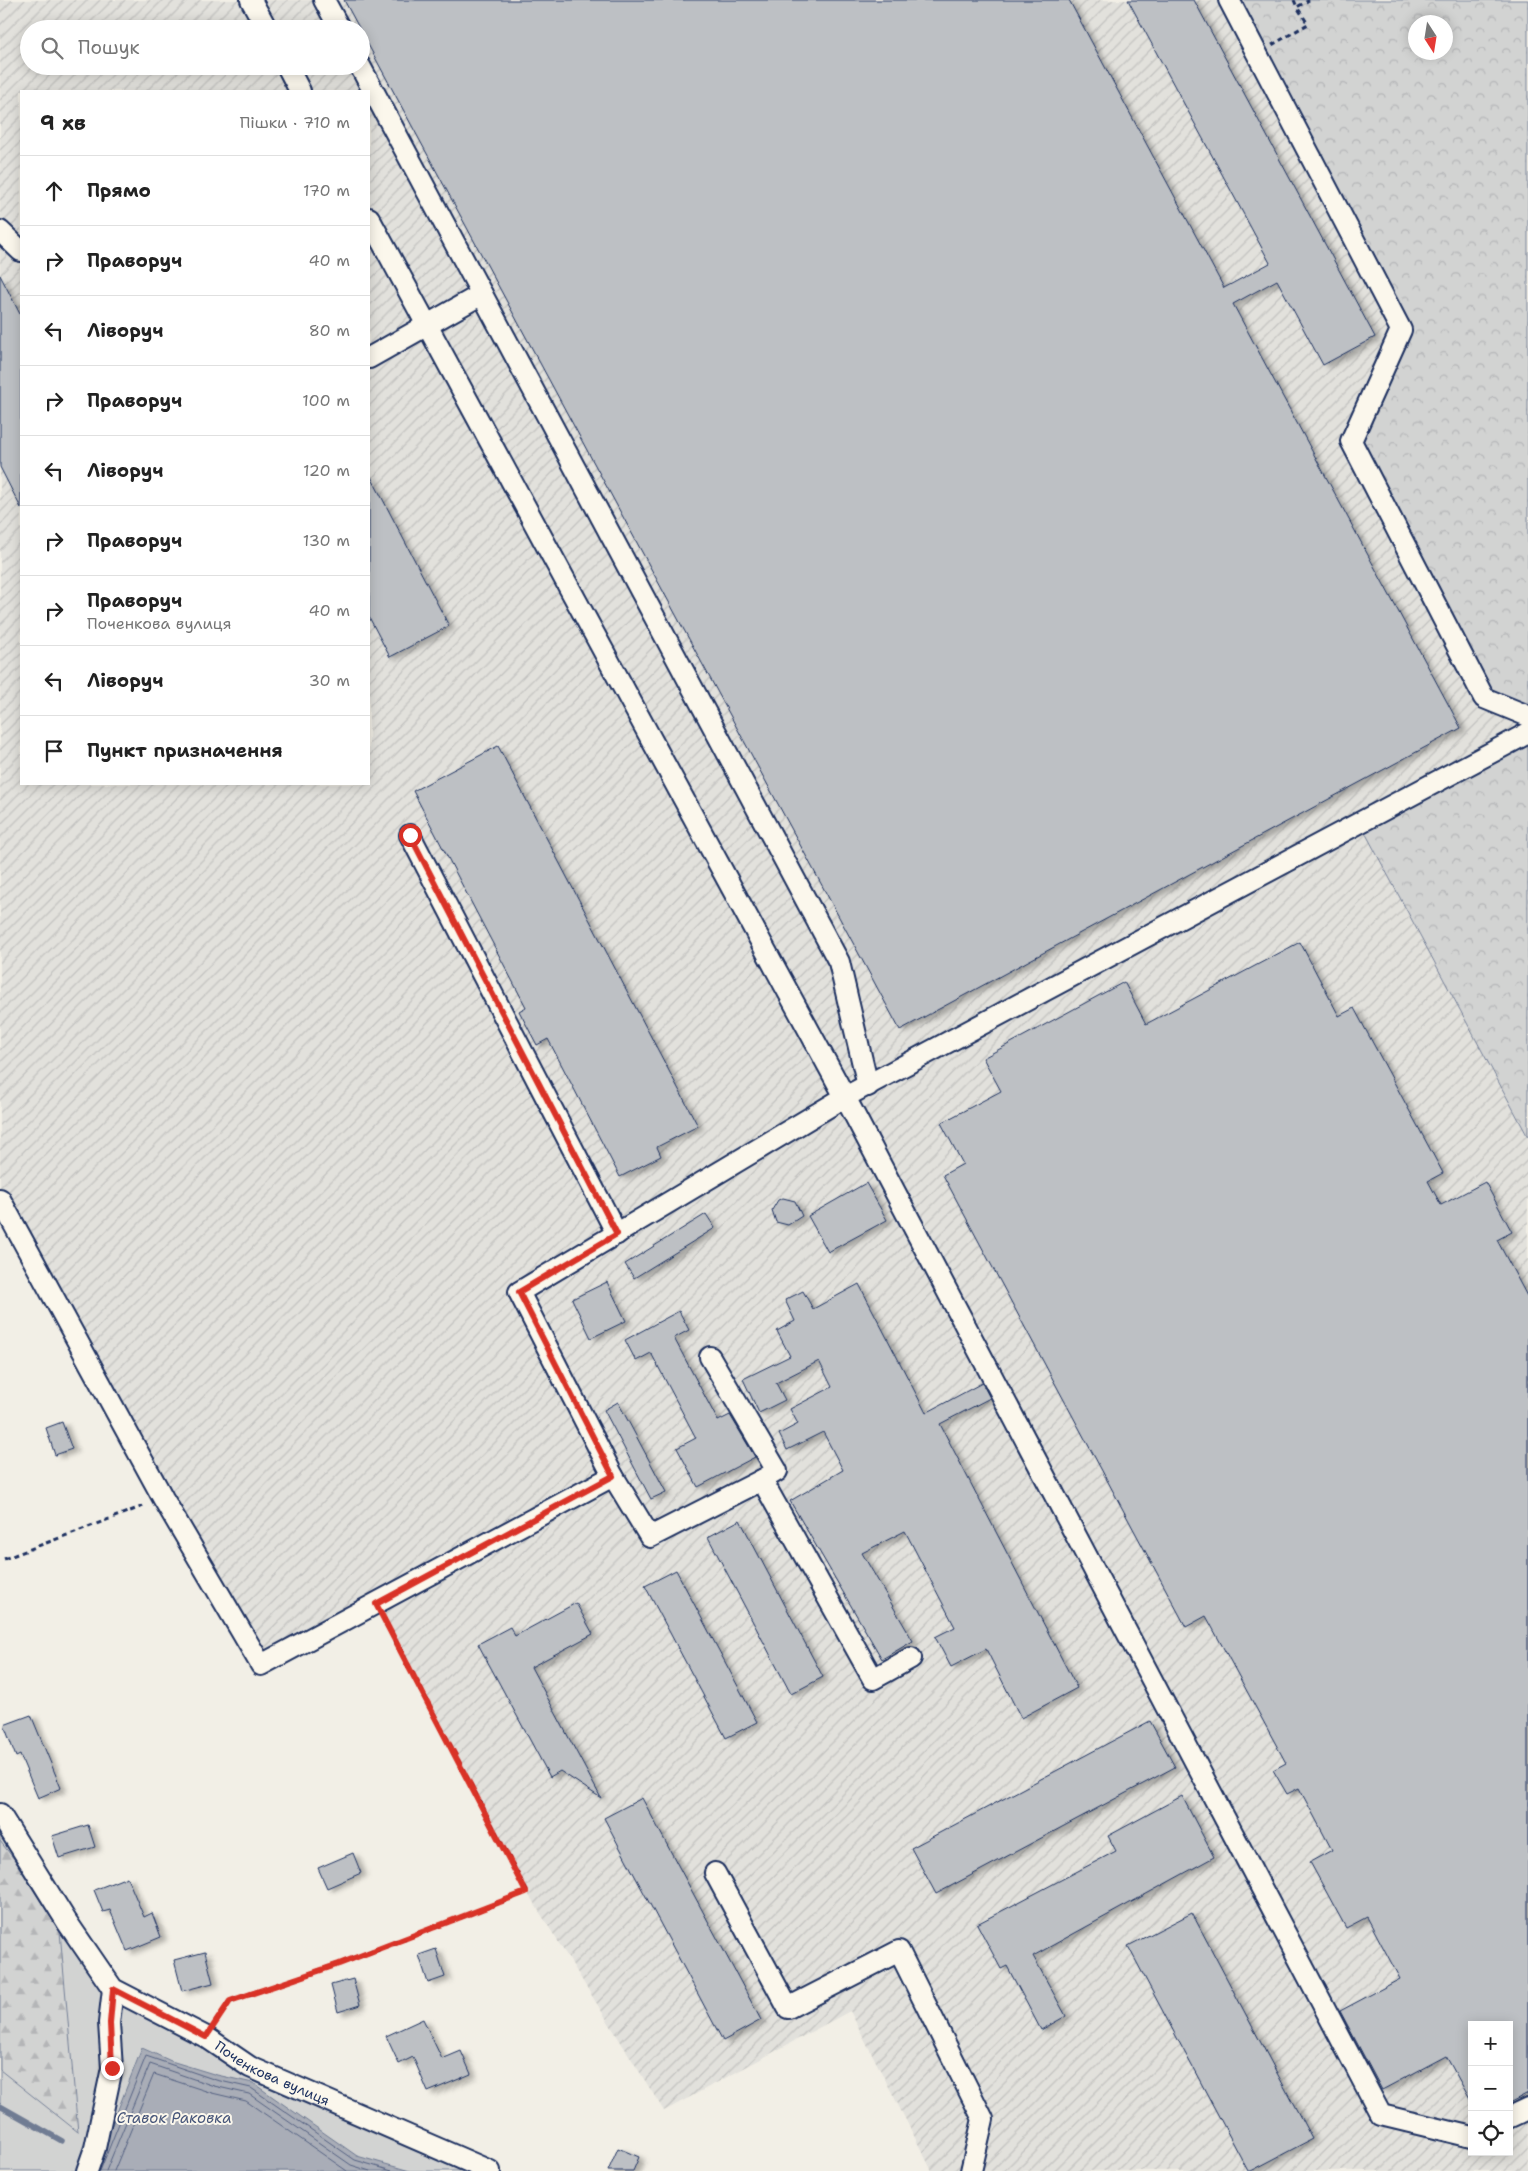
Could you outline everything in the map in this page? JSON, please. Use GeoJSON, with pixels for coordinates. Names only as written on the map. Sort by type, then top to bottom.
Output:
{"type":"FeatureCollection","features":[{"type":"Feature","properties":{"kind":"street"},"geometry":{"type":"LineString","coordinates":[[251,0],[261,20]]}},
{"type":"Feature","properties":{"kind":"street"},"geometry":{"type":"LineString","coordinates":[[324,0],[335,20]]}},
{"type":"Feature","properties":{"kind":"street"},"geometry":{"type":"LineString","coordinates":[[1229,0],[1401,330],[1351,441],[1484,698],[1528,716]]}},
{"type":"Feature","properties":{"kind":"street"},"geometry":{"type":"LineString","coordinates":[[292,75],[299,90]]}},
{"type":"Feature","properties":{"kind":"street"},"geometry":{"type":"LineString","coordinates":[[365,75],[839,962],[868,1086]]}},
{"type":"Feature","properties":{"kind":"street"},"geometry":{"type":"LineString","coordinates":[[370,220],[845,1098],[1380,2115],[1468,2136]]}},
{"type":"Feature","properties":{"kind":"street"},"geometry":{"type":"LineString","coordinates":[[0,231],[20,250]]}},
{"type":"Feature","properties":{"kind":"street"},"geometry":{"type":"LineString","coordinates":[[370,357],[482,294]]}},
{"type":"Feature","properties":{"kind":"street"},"geometry":{"type":"LineString","coordinates":[[710,1357],[777,1471],[650,1537],[613,1476],[519,1292],[845,1098],[1528,733]]}},
{"type":"Feature","properties":{"kind":"street"},"geometry":{"type":"LineString","coordinates":[[410,835],[617,1234]]}},
{"type":"Feature","properties":{"kind":"street"},"geometry":{"type":"LineString","coordinates":[[0,1199],[163,1498],[261,1665],[613,1476]]}},
{"type":"Feature","properties":{"kind":"street"},"geometry":{"type":"LineString","coordinates":[[762,1480],[873,1679],[910,1658]]}},
{"type":"Feature","properties":{"kind":"street","name":"Поченкова вулиця"},"geometry":{"type":"LineString","coordinates":[[0,1814],[67,1922],[113,1989],[206,2037],[250,2067],[490,2171]]}},
{"type":"Feature","properties":{"kind":"street"},"geometry":{"type":"LineString","coordinates":[[715,1873],[788,2008],[899,1951],[982,2119],[971,2171]]}},
{"type":"Feature","properties":{"kind":"street"},"geometry":{"type":"LineString","coordinates":[[87,2171],[95,2148],[112,2068],[110,2023],[113,1989]]}},
{"type":"Feature","properties":{"kind":"street"},"geometry":{"type":"LineString","coordinates":[[1513,2116],[1528,2109]]}},
{"type":"Feature","properties":{"kind":"path"},"geometry":{"type":"LineString","coordinates":[[1257,54],[1308,24],[1294,0]]}},
{"type":"Feature","properties":{"kind":"path"},"geometry":{"type":"LineString","coordinates":[[1298,6],[1309,0]]}},
{"type":"Feature","properties":{"kind":"path"},"geometry":{"type":"LineString","coordinates":[[4,1559],[163,1498]]}},
{"type":"Feature","properties":{"kind":"path"},"geometry":{"type":"LineString","coordinates":[[206,2037],[230,2001],[339,1964],[526,1892],[376,1604]]}},
{"type":"Feature","properties":{"kind":"shaded area"},"geometry":{"type":"Polygon","coordinates":[[[0,0],[1229,0],[1401,330],[1528,716],[1528,733],[1360,823],[1528,1137],[1528,2171],[932,2171],[850,2011],[664,2111],[527,1892],[376,1604],[261,1665],[0,1199],[0,0]]]}},
{"type":"Feature","properties":{"kind":"green space"},"geometry":{"type":"Polygon","coordinates":[[[1229,0],[1528,0],[1528,716],[1484,698],[1351,441],[1401,330],[1229,0]]]}},
{"type":"Feature","properties":{"kind":"green space"},"geometry":{"type":"Polygon","coordinates":[[[1528,733],[1528,1137],[1360,823],[1528,733]]]}},
{"type":"Feature","properties":{"kind":"green space"},"geometry":{"type":"Polygon","coordinates":[[[0,1814],[113,1989],[173,2023],[490,2171],[0,2171],[0,1814]]]}},
{"type":"Feature","properties":{"kind":"green space"},"geometry":{"type":"Polygon","coordinates":[[[0,1841],[14,1859],[60,1932],[78,2132],[0,2070],[0,1841]]]}},
{"type":"Feature","properties":{"kind":"water","name":"Ставок Раковка"},"geometry":{"type":"Polygon","coordinates":[[[142,2048],[171,2061],[217,2075],[253,2083],[357,2156],[410,2171],[94,2171],[142,2048]]]}},
{"type":"Feature","properties":{"kind":"building"},"geometry":{"type":"Polygon","coordinates":[[[344,0],[1069,0],[1224,288],[1270,263],[1128,0],[1194,0],[1375,337],[1323,365],[1277,280],[1233,304],[1461,728],[900,1030],[370,48],[370,20],[355,20],[344,0]]]}},
{"type":"Feature","properties":{"kind":"building"},"geometry":{"type":"Polygon","coordinates":[[[0,275],[20,314],[20,506],[0,467],[0,275]]]}},
{"type":"Feature","properties":{"kind":"building"},"geometry":{"type":"Polygon","coordinates":[[[370,475],[449,626],[390,657],[370,619],[370,475]]]}},
{"type":"Feature","properties":{"kind":"building"},"geometry":{"type":"Polygon","coordinates":[[[498,746],[698,1126],[657,1147],[661,1156],[620,1177],[548,1039],[537,1045],[519,1011],[526,1007],[413,791],[498,746]]]}},
{"type":"Feature","properties":{"kind":"building"},"geometry":{"type":"Polygon","coordinates":[[[1300,942],[1339,1016],[1354,1008],[1443,1173],[1428,1181],[1441,1205],[1485,1182],[1512,1232],[1497,1240],[1528,1298],[1528,2094],[1513,2102],[1513,2021],[1468,2021],[1468,2096],[1446,2056],[1382,2090],[1340,2011],[1400,1979],[1367,1917],[1346,1928],[1310,1862],[1332,1850],[1299,1788],[1287,1794],[1273,1770],[1286,1763],[1206,1616],[1186,1627],[943,1175],[963,1164],[941,1123],[1001,1091],[983,1058],[1124,982],[1146,1024],[1300,942]]]}},
{"type":"Feature","properties":{"kind":"building"},"geometry":{"type":"Polygon","coordinates":[[[866,1183],[887,1220],[828,1252],[808,1216],[866,1183]]]}},
{"type":"Feature","properties":{"kind":"building"},"geometry":{"type":"Polygon","coordinates":[[[783,1198],[795,1201],[802,1216],[788,1225],[776,1222],[772,1210],[778,1200],[783,1198]]]}},
{"type":"Feature","properties":{"kind":"building"},"geometry":{"type":"Polygon","coordinates":[[[706,1214],[715,1228],[634,1278],[625,1264],[706,1214]]]}},
{"type":"Feature","properties":{"kind":"building"},"geometry":{"type":"Polygon","coordinates":[[[607,1282],[626,1321],[591,1338],[572,1299],[607,1282]]]}},
{"type":"Feature","properties":{"kind":"building"},"geometry":{"type":"Polygon","coordinates":[[[859,1284],[926,1413],[982,1383],[990,1398],[940,1424],[1077,1688],[1021,1718],[986,1649],[951,1667],[935,1637],[955,1627],[905,1531],[862,1553],[913,1641],[882,1659],[790,1501],[843,1470],[823,1432],[787,1450],[779,1434],[798,1424],[790,1409],[832,1387],[819,1361],[776,1383],[785,1400],[759,1413],[743,1379],[790,1356],[777,1331],[795,1321],[785,1300],[803,1291],[813,1309],[859,1284]]]}},
{"type":"Feature","properties":{"kind":"building"},"geometry":{"type":"Polygon","coordinates":[[[679,1311],[689,1330],[674,1338],[718,1421],[730,1415],[755,1457],[698,1487],[677,1448],[696,1438],[651,1353],[636,1361],[625,1340],[679,1311]]]}},
{"type":"Feature","properties":{"kind":"building"},"geometry":{"type":"Polygon","coordinates":[[[618,1402],[666,1492],[651,1499],[604,1410],[618,1402]]]}},
{"type":"Feature","properties":{"kind":"building"},"geometry":{"type":"Polygon","coordinates":[[[62,1422],[72,1449],[55,1455],[46,1428],[62,1422]]]}},
{"type":"Feature","properties":{"kind":"building"},"geometry":{"type":"Polygon","coordinates":[[[740,1520],[823,1677],[791,1694],[708,1537],[740,1520]]]}},
{"type":"Feature","properties":{"kind":"building"},"geometry":{"type":"Polygon","coordinates":[[[676,1570],[757,1722],[726,1738],[645,1586],[676,1570]]]}},
{"type":"Feature","properties":{"kind":"building"},"geometry":{"type":"Polygon","coordinates":[[[576,1603],[593,1634],[531,1667],[601,1798],[560,1771],[550,1777],[478,1644],[510,1627],[515,1636],[576,1603]]]}},
{"type":"Feature","properties":{"kind":"building"},"geometry":{"type":"Polygon","coordinates":[[[31,1715],[61,1788],[38,1798],[20,1755],[16,1757],[4,1725],[31,1715]]]}},
{"type":"Feature","properties":{"kind":"building"},"geometry":{"type":"Polygon","coordinates":[[[1150,1721],[1175,1767],[936,1894],[911,1848],[1150,1721]]]}},
{"type":"Feature","properties":{"kind":"building"},"geometry":{"type":"Polygon","coordinates":[[[1182,1796],[1214,1857],[1033,1956],[1066,2016],[1041,2030],[1007,1966],[1001,1969],[977,1924],[1116,1851],[1108,1836],[1182,1796]]]}},
{"type":"Feature","properties":{"kind":"building"},"geometry":{"type":"Polygon","coordinates":[[[642,1798],[761,2020],[723,2041],[604,1818],[642,1798]]]}},
{"type":"Feature","properties":{"kind":"building"},"geometry":{"type":"Polygon","coordinates":[[[88,1825],[95,1847],[59,1858],[52,1836],[88,1825]]]}},
{"type":"Feature","properties":{"kind":"building"},"geometry":{"type":"Polygon","coordinates":[[[353,1853],[361,1873],[327,1888],[318,1868],[353,1853]]]}},
{"type":"Feature","properties":{"kind":"building"},"geometry":{"type":"Polygon","coordinates":[[[127,1877],[144,1917],[152,1913],[161,1937],[127,1951],[110,1910],[103,1912],[94,1890],[127,1877]]]}},
{"type":"Feature","properties":{"kind":"building"},"geometry":{"type":"Polygon","coordinates":[[[1192,1913],[1312,2139],[1251,2171],[1248,2171],[1128,1946],[1192,1913]]]}},
{"type":"Feature","properties":{"kind":"building"},"geometry":{"type":"Polygon","coordinates":[[[436,1949],[445,1977],[428,1983],[419,1955],[436,1949]]]}},
{"type":"Feature","properties":{"kind":"building"},"geometry":{"type":"Polygon","coordinates":[[[205,1952],[213,1983],[182,1991],[174,1960],[205,1952]]]}},
{"type":"Feature","properties":{"kind":"building"},"geometry":{"type":"Polygon","coordinates":[[[353,1979],[360,2005],[338,2012],[331,1985],[353,1979]]]}},
{"type":"Feature","properties":{"kind":"building"},"geometry":{"type":"Polygon","coordinates":[[[423,2019],[442,2059],[461,2051],[471,2074],[428,2092],[413,2057],[399,2064],[386,2036],[423,2019]]]}},
{"type":"Feature","properties":{"kind":"building"},"geometry":{"type":"Polygon","coordinates":[[[618,2148],[639,2157],[633,2171],[608,2171],[618,2148]]]}},
{"type":"Feature","properties":{"kind":"waterway"},"geometry":{"type":"LineString","coordinates":[[0,2106],[62,2141]]}},
{"type":"Feature","properties":{"kind":"route"},"geometry":{"type":"LineString","coordinates":[[112,2068],[110,2023],[113,1989],[206,2037],[230,2001],[339,1964],[526,1892],[376,1604],[613,1476],[519,1292],[617,1234],[410,835]]}}]}
